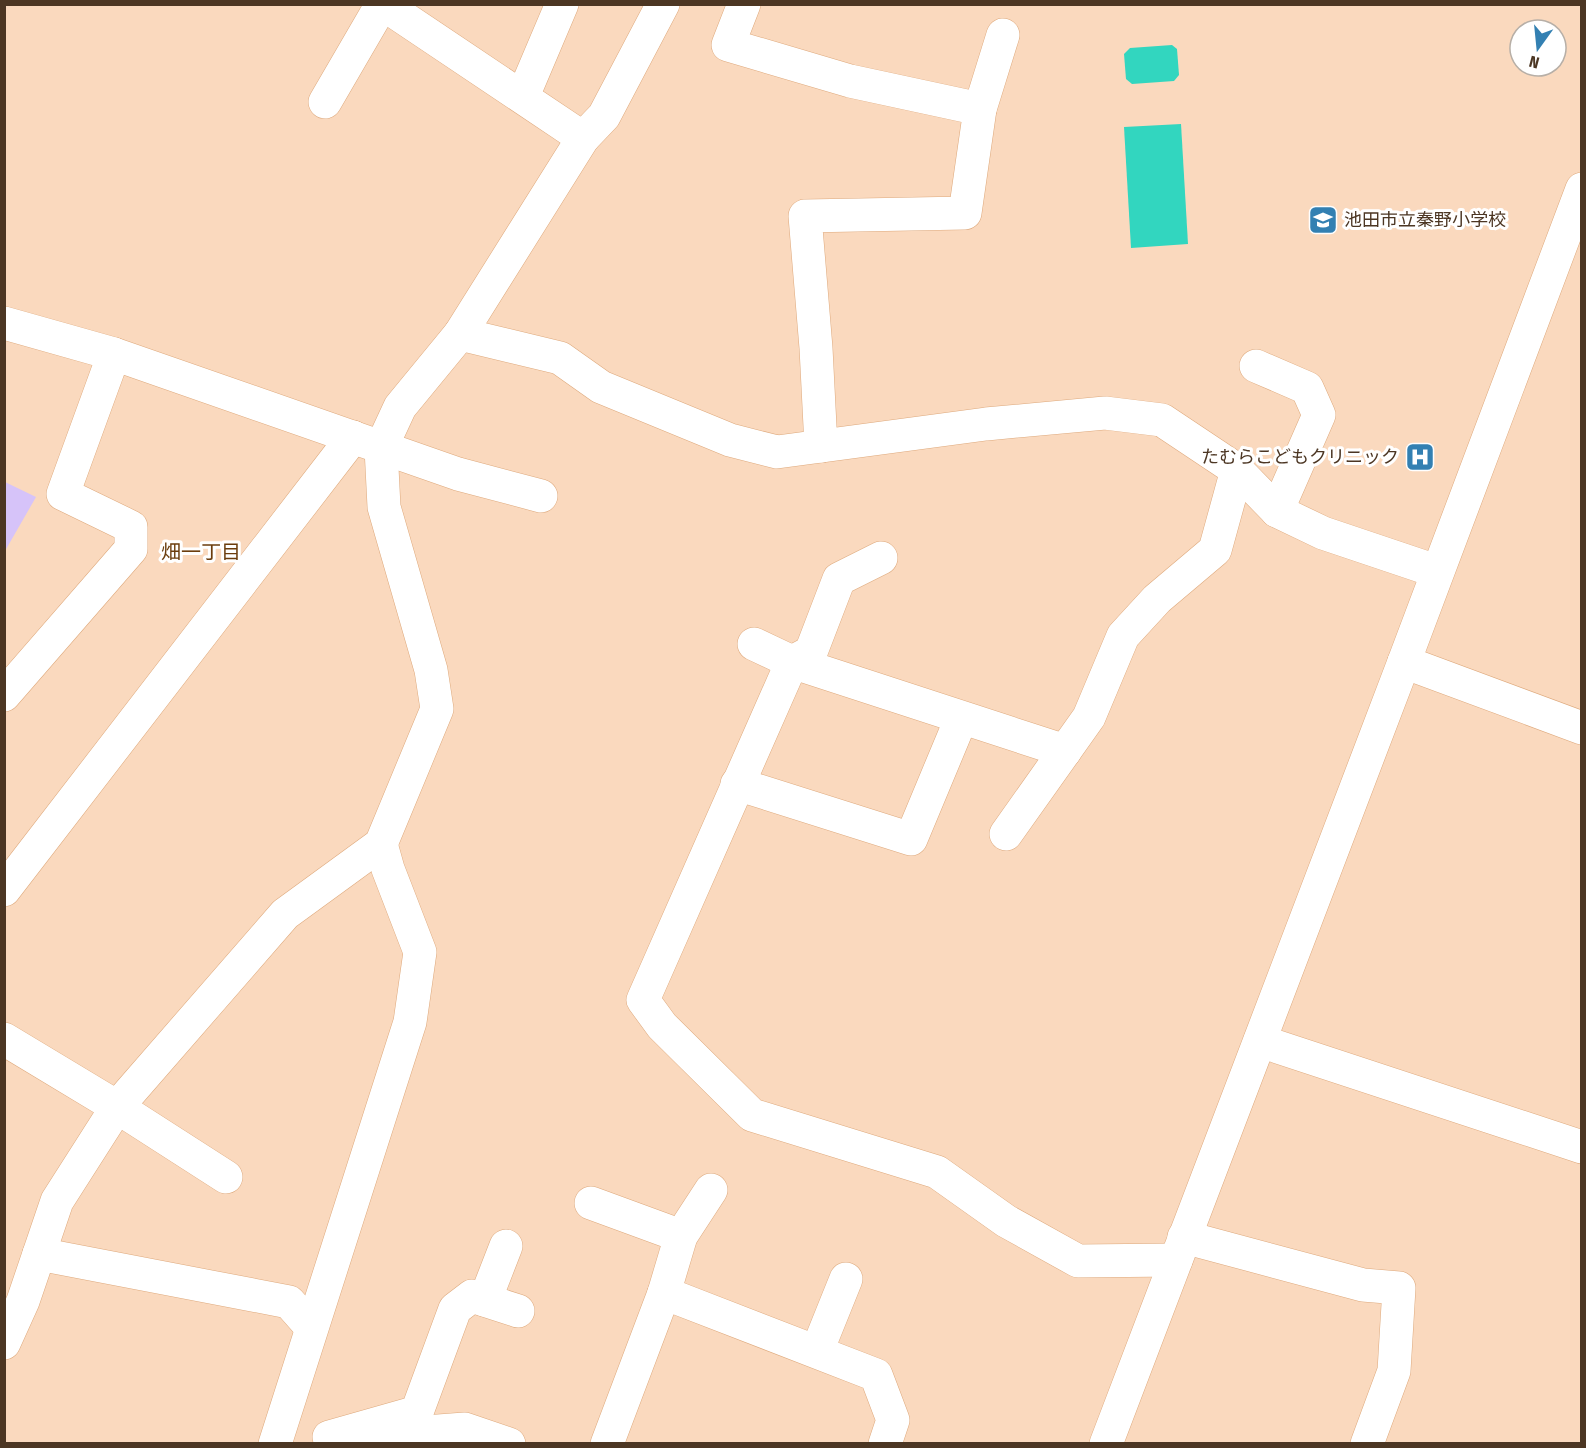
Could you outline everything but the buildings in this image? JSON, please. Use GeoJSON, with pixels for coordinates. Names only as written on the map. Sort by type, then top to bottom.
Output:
{"type":"FeatureCollection","features":[{"type":"Feature","properties":{"kind":"street"},"geometry":{"type":"LineString","coordinates":[[325,102],[383,4],[584,138]]}},
{"type":"Feature","properties":{"kind":"street"},"geometry":{"type":"LineString","coordinates":[[523,96],[562,4]]}},
{"type":"Feature","properties":{"kind":"street"},"geometry":{"type":"LineString","coordinates":[[4,890],[367,443],[460,334],[584,138],[604,116],[663,4]]}},
{"type":"Feature","properties":{"kind":"street"},"geometry":{"type":"LineString","coordinates":[[744,4],[728,45],[850,81],[980,109]]}},
{"type":"Feature","properties":{"kind":"street"},"geometry":{"type":"LineString","coordinates":[[821,446],[816,348],[805,216],[964,213],[980,109],[1004,35]]}},
{"type":"Feature","properties":{"kind":"street"},"geometry":{"type":"LineString","coordinates":[[1106,1443],[1581,193]]}},
{"type":"Feature","properties":{"kind":"street"},"geometry":{"type":"LineString","coordinates":[[4,323],[114,354],[458,474],[541,496]]}},
{"type":"Feature","properties":{"kind":"street"},"geometry":{"type":"LineString","coordinates":[[460,334],[560,358],[601,387],[729,440],[777,452],[986,424],[1105,413],[1162,420],[1237,470],[1277,511],[1323,533],[1436,571]]}},
{"type":"Feature","properties":{"kind":"street"},"geometry":{"type":"LineString","coordinates":[[4,695],[130,549],[131,527],[63,495],[114,354]]}},
{"type":"Feature","properties":{"kind":"street"},"geometry":{"type":"LineString","coordinates":[[1256,366],[1306,388],[1318,415],[1277,511]]}},
{"type":"Feature","properties":{"kind":"street"},"geometry":{"type":"LineString","coordinates":[[4,1343],[14,1297],[39,1254],[57,1201],[117,1107],[285,914],[381,844],[436,709],[431,670],[367,443]]}},
{"type":"Feature","properties":{"kind":"street"},"geometry":{"type":"LineString","coordinates":[[1006,834],[1089,717],[1123,636],[1157,600],[1215,550],[1237,470]]}},
{"type":"Feature","properties":{"kind":"street"},"geometry":{"type":"LineString","coordinates":[[881,558],[839,579],[811,652],[792,662],[643,1000],[662,1026],[752,1115],[937,1172],[1006,1221],[1078,1261],[1180,1249],[1363,1285],[1399,1288],[1394,1371],[1368,1443]]}},
{"type":"Feature","properties":{"kind":"street"},"geometry":{"type":"LineString","coordinates":[[754,644],[792,662],[1065,752]]}},
{"type":"Feature","properties":{"kind":"street"},"geometry":{"type":"LineString","coordinates":[[1404,662],[1581,728]]}},
{"type":"Feature","properties":{"kind":"street"},"geometry":{"type":"LineString","coordinates":[[737,784],[911,839],[961,719]]}},
{"type":"Feature","properties":{"kind":"street"},"geometry":{"type":"LineString","coordinates":[[381,844],[388,869],[420,952],[410,1022],[278,1435],[337,1440],[417,1412],[454,1309],[472,1296],[518,1311]]}},
{"type":"Feature","properties":{"kind":"street"},"geometry":{"type":"LineString","coordinates":[[4,1039],[117,1107],[226,1177]]}},
{"type":"Feature","properties":{"kind":"street"},"geometry":{"type":"LineString","coordinates":[[1260,1041],[1581,1147]]}},
{"type":"Feature","properties":{"kind":"street"},"geometry":{"type":"LineString","coordinates":[[607,1443],[664,1293],[681,1236],[711,1190]]}},
{"type":"Feature","properties":{"kind":"street"},"geometry":{"type":"LineString","coordinates":[[591,1203],[681,1236]]}},
{"type":"Feature","properties":{"kind":"street"},"geometry":{"type":"LineString","coordinates":[[485,1300],[506,1246]]}},
{"type":"Feature","properties":{"kind":"street"},"geometry":{"type":"LineString","coordinates":[[39,1254],[289,1302],[311,1327]]}},
{"type":"Feature","properties":{"kind":"street"},"geometry":{"type":"LineString","coordinates":[[817,1351],[846,1279]]}},
{"type":"Feature","properties":{"kind":"street"},"geometry":{"type":"LineString","coordinates":[[664,1293],[876,1375],[893,1420],[885,1443]]}},
{"type":"Feature","properties":{"kind":"street"},"geometry":{"type":"LineString","coordinates":[[388,1443],[425,1432],[465,1429],[509,1443]]}},
{"type":"Feature","properties":{"kind":"shaded area"},"geometry":{"type":"Polygon","coordinates":[[[5,482],[36,497],[5,551],[5,482]]]}},
{"type":"Feature","properties":{"kind":"water"},"geometry":{"type":"Polygon","coordinates":[[[1172,45],[1177,49],[1179,75],[1174,81],[1132,84],[1126,79],[1124,54],[1130,48],[1172,45]]]}},
{"type":"Feature","properties":{"kind":"water"},"geometry":{"type":"Polygon","coordinates":[[[1181,124],[1188,244],[1131,248],[1124,127],[1181,124]]]}},
{"type":"Feature","properties":{"kind":"place","name":"池田市立秦野小学校"},"geometry":{"type":"Point","coordinates":[1323,220]}},
{"type":"Feature","properties":{"kind":"place","name":"たむらこどもクリニック"},"geometry":{"type":"Point","coordinates":[1420,457]}},
{"type":"Feature","properties":{"kind":"district","name":"畑一丁目"},"geometry":{"type":"Point","coordinates":[201,552]}}]}
